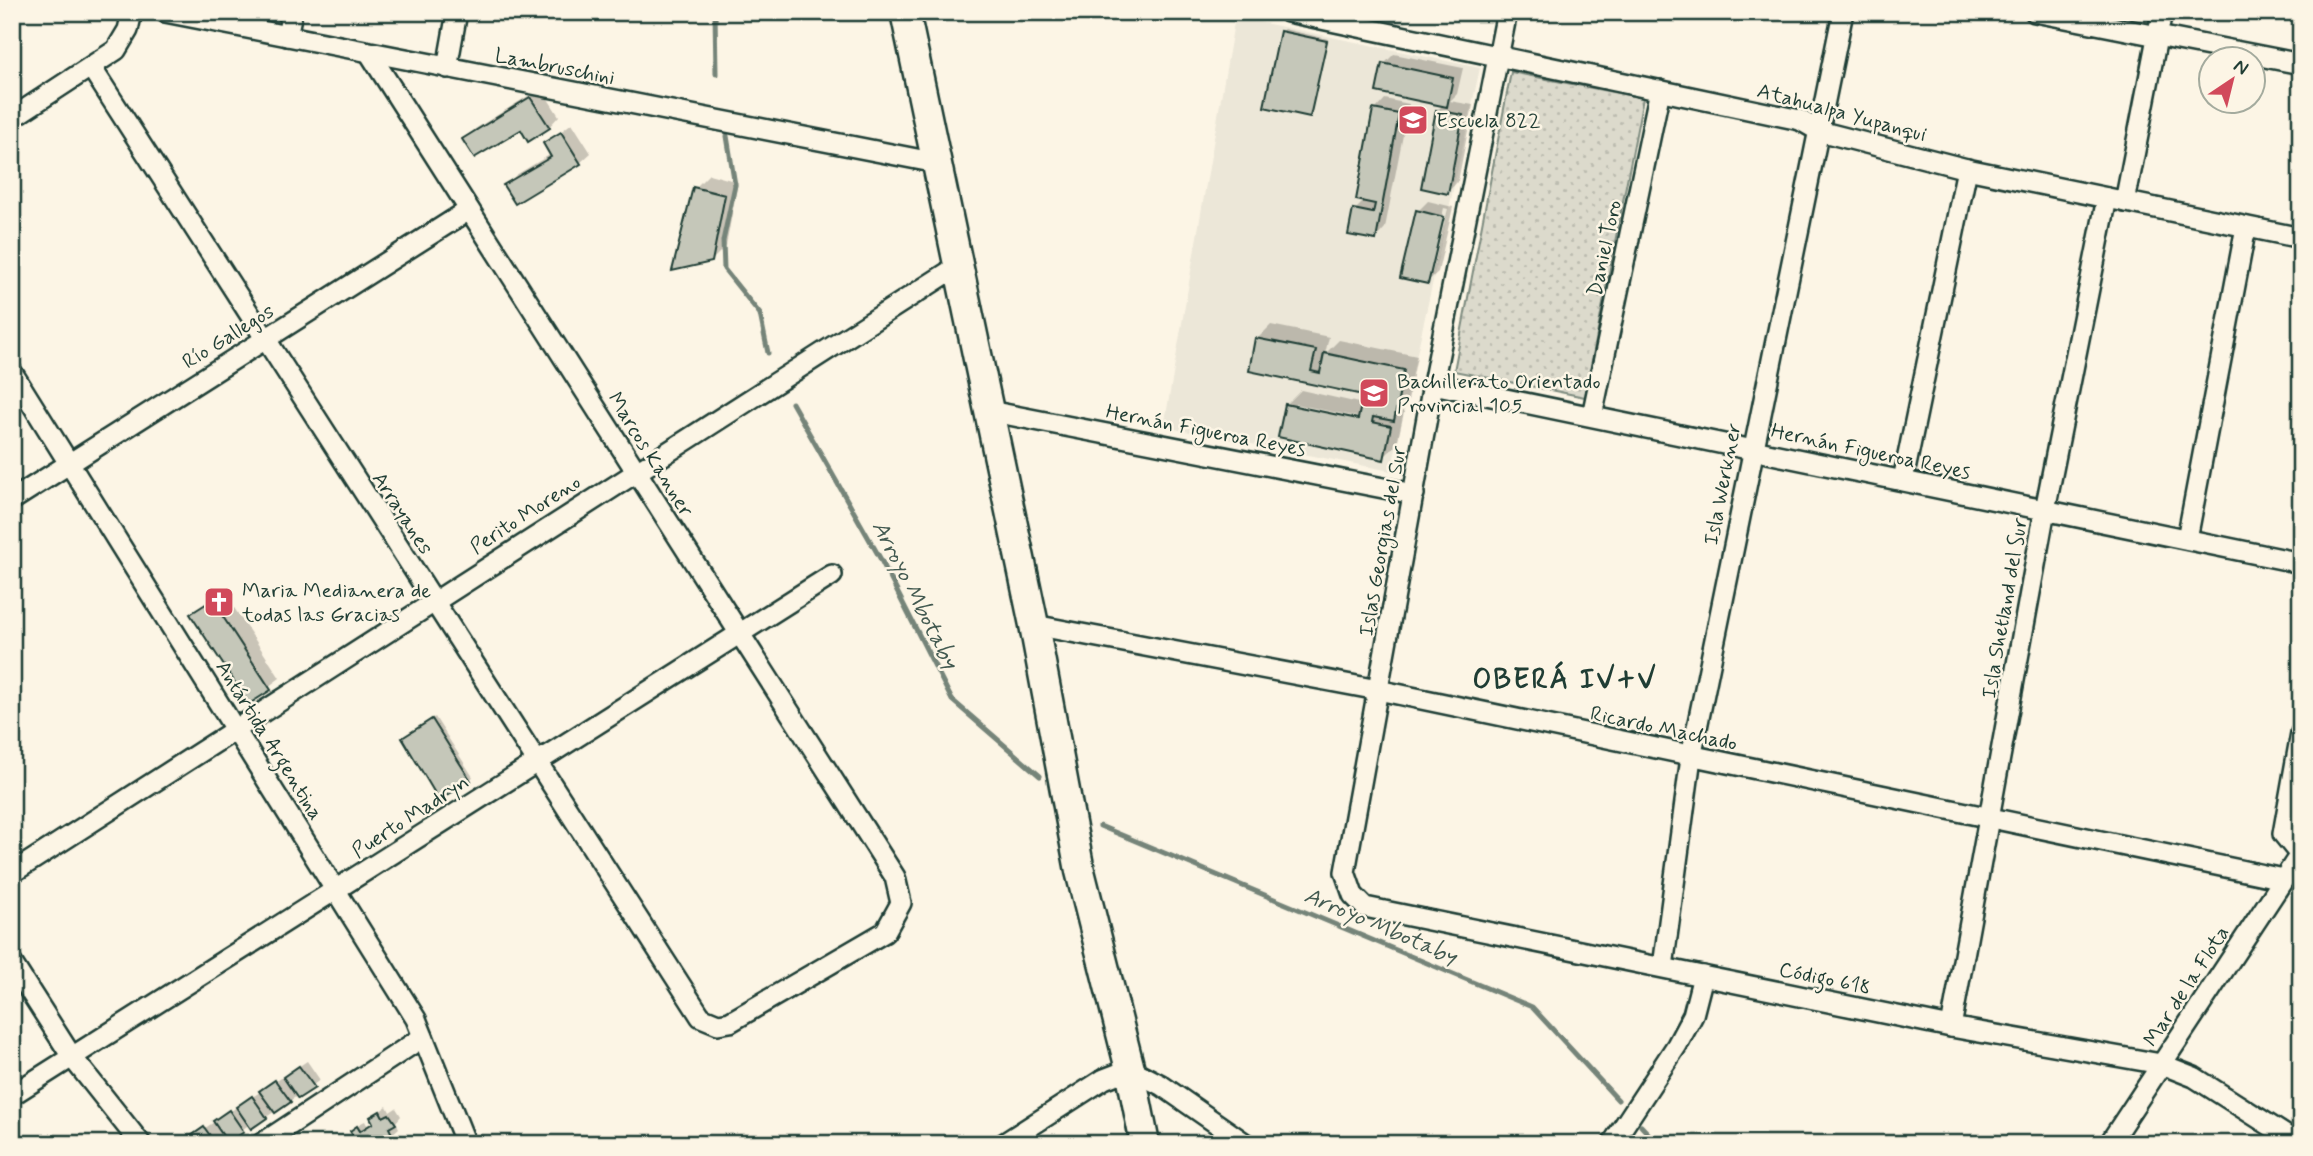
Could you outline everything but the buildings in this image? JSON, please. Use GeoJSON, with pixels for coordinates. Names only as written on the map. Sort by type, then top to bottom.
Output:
{"type":"FeatureCollection","features":[{"type":"Feature","properties":{"kind":"street"},"geometry":{"type":"LineString","coordinates":[[12,118],[116,50],[128,30],[132,12]]}},
{"type":"Feature","properties":{"kind":"street","name":"Lambruschini"},"geometry":{"type":"LineString","coordinates":[[165,12],[937,163]]}},
{"type":"Feature","properties":{"kind":"street"},"geometry":{"type":"LineString","coordinates":[[287,36],[292,12]]}},
{"type":"Feature","properties":{"kind":"street"},"geometry":{"type":"LineString","coordinates":[[447,68],[457,12]]}},
{"type":"Feature","properties":{"kind":"street"},"geometry":{"type":"LineString","coordinates":[[905,12],[1034,625],[1080,871],[1130,1069],[1145,1144]]}},
{"type":"Feature","properties":{"kind":"street","name":"Atahualpa Yupanqui"},"geometry":{"type":"LineString","coordinates":[[1288,12],[1800,120],[1819,131],[1966,169],[2301,238]]}},
{"type":"Feature","properties":{"kind":"street","name":"Islas Georgias del Sur"},"geometry":{"type":"LineString","coordinates":[[1345,872],[1433,384],[1507,12]]}},
{"type":"Feature","properties":{"kind":"street","name":"Isla Werkner"},"geometry":{"type":"LineString","coordinates":[[1663,967],[1691,757],[1843,12]]}},
{"type":"Feature","properties":{"kind":"street"},"geometry":{"type":"LineString","coordinates":[[2035,12],[2301,64]]}},
{"type":"Feature","properties":{"kind":"street","name":"Isla Shetland del Sur"},"geometry":{"type":"LineString","coordinates":[[1951,1027],[2045,510],[2162,12]]}},
{"type":"Feature","properties":{"kind":"street","name":"Marcos Kanner"},"geometry":{"type":"LineString","coordinates":[[370,54],[895,877],[901,903],[885,932],[730,1022],[718,1024],[701,1017]]}},
{"type":"Feature","properties":{"kind":"street","name":"Arrayanes"},"geometry":{"type":"LineString","coordinates":[[91,67],[701,1017]]}},
{"type":"Feature","properties":{"kind":"street","name":"Daniel Toro"},"geometry":{"type":"LineString","coordinates":[[1592,416],[1660,90]]}},
{"type":"Feature","properties":{"kind":"street"},"geometry":{"type":"LineString","coordinates":[[1903,480],[1966,169]]}},
{"type":"Feature","properties":{"kind":"street","name":"Río Gallegos"},"geometry":{"type":"LineString","coordinates":[[12,500],[469,210]]}},
{"type":"Feature","properties":{"kind":"street"},"geometry":{"type":"LineString","coordinates":[[2187,539],[2246,227]]}},
{"type":"Feature","properties":{"kind":"street","name":"Perito Moreno"},"geometry":{"type":"LineString","coordinates":[[12,873],[432,601],[958,266]]}},
{"type":"Feature","properties":{"kind":"street","name":"Antártida Argentina"},"geometry":{"type":"LineString","coordinates":[[12,372],[416,1019],[466,1144]]}},
{"type":"Feature","properties":{"kind":"street","name":"Hernán Figueroa Reyes"},"geometry":{"type":"LineString","coordinates":[[1433,384],[2301,562]]}},
{"type":"Feature","properties":{"kind":"street","name":"Hernán Figueroa Reyes"},"geometry":{"type":"LineString","coordinates":[[989,411],[1414,494]]}},
{"type":"Feature","properties":{"kind":"street","name":"Puerto Madryn"},"geometry":{"type":"LineString","coordinates":[[12,1094],[832,575]]}},
{"type":"Feature","properties":{"kind":"street","name":"Ricardo Machado"},"geometry":{"type":"LineString","coordinates":[[1034,625],[1378,690],[2283,879]]}},
{"type":"Feature","properties":{"kind":"street"},"geometry":{"type":"LineString","coordinates":[[2300,854],[2283,834],[2301,733]]}},
{"type":"Feature","properties":{"kind":"street","name":"Mar de la Flota"},"geometry":{"type":"LineString","coordinates":[[2109,1144],[2300,854]]}},
{"type":"Feature","properties":{"kind":"street","name":"Código 618"},"geometry":{"type":"LineString","coordinates":[[1345,872],[1353,895],[1365,907],[1951,1027],[2161,1064],[2194,1077],[2299,1144]]}},
{"type":"Feature","properties":{"kind":"street"},"geometry":{"type":"LineString","coordinates":[[12,963],[72,1057],[141,1144]]}},
{"type":"Feature","properties":{"kind":"street"},"geometry":{"type":"LineString","coordinates":[[1612,1144],[1677,1045],[1693,1015],[1703,976]]}},
{"type":"Feature","properties":{"kind":"street"},"geometry":{"type":"LineString","coordinates":[[261,1144],[423,1037]]}},
{"type":"Feature","properties":{"kind":"street"},"geometry":{"type":"LineString","coordinates":[[1003,1144],[1104,1079],[1130,1069],[1161,1085],[1246,1144]]}},
{"type":"Feature","properties":{"kind":"shaded area"},"geometry":{"type":"Polygon","coordinates":[[[1235,17],[1480,68],[1391,471],[1164,427],[1235,17]]]}},
{"type":"Feature","properties":{"kind":"shaded area"},"geometry":{"type":"Polygon","coordinates":[[[1511,72],[1643,98],[1585,397],[1454,371],[1511,72]]]}},
{"type":"Feature","properties":{"kind":"waterway","name":"Arroyo Mbotaby"},"geometry":{"type":"LineString","coordinates":[[715,12],[716,74]]}},
{"type":"Feature","properties":{"kind":"waterway","name":"Arroyo Mbotaby"},"geometry":{"type":"LineString","coordinates":[[727,136],[735,185],[723,241],[724,269],[760,314],[768,353]]}},
{"type":"Feature","properties":{"kind":"waterway","name":"Arroyo Mbotaby"},"geometry":{"type":"LineString","coordinates":[[792,403],[880,558],[952,700],[1040,776]]}},
{"type":"Feature","properties":{"kind":"waterway","name":"Arroyo Mbotaby"},"geometry":{"type":"LineString","coordinates":[[1100,826],[1532,1007],[1618,1100]]}},
{"type":"Feature","properties":{"kind":"waterway","name":"Arroyo Mbotaby"},"geometry":{"type":"LineString","coordinates":[[1641,1126],[1658,1144]]}},
{"type":"Feature","properties":{"kind":"place","name":"Escuela 822"},"geometry":{"type":"Point","coordinates":[1413,120]}},
{"type":"Feature","properties":{"kind":"place","name":"Bachillerato Orientado Provincial 105"},"geometry":{"type":"Point","coordinates":[1374,393]}},
{"type":"Feature","properties":{"kind":"place","name":"Maria Medianera de todas las Gracias"},"geometry":{"type":"Point","coordinates":[219,602]}},
{"type":"Feature","properties":{"kind":"district","name":"OBERÁ IV+V"},"geometry":{"type":"Point","coordinates":[1565,678]}}]}
